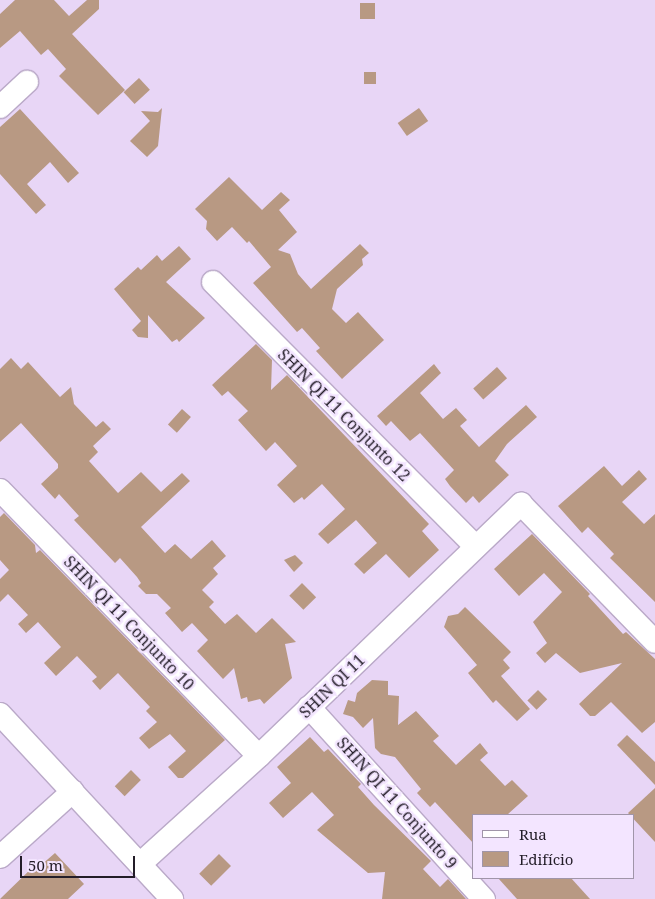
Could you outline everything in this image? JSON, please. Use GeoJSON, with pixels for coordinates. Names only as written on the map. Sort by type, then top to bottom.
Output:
{"type":"FeatureCollection","features":[{"type":"Feature","properties":{"kind":"street"},"geometry":{"type":"LineString","coordinates":[[0,107],[27,82]]}},
{"type":"Feature","properties":{"kind":"street","name":"SHIN QI 11 Conjunto 12"},"geometry":{"type":"LineString","coordinates":[[213,282],[476,548]]}},
{"type":"Feature","properties":{"kind":"street","name":"SHIN QI 11 Conjunto 10"},"geometry":{"type":"LineString","coordinates":[[0,490],[259,756]]}},
{"type":"Feature","properties":{"kind":"street","name":"SHIN QI 11"},"geometry":{"type":"LineString","coordinates":[[140,864],[259,756],[520,504],[655,642]]}},
{"type":"Feature","properties":{"kind":"street","name":"SHIN QI 11 Conjunto 9"},"geometry":{"type":"LineString","coordinates":[[309,707],[484,899]]}},
{"type":"Feature","properties":{"kind":"street"},"geometry":{"type":"LineString","coordinates":[[0,714],[172,899]]}},
{"type":"Feature","properties":{"kind":"street"},"geometry":{"type":"LineString","coordinates":[[0,857],[73,792]]}},
{"type":"Feature","properties":{"kind":"building"},"geometry":{"type":"Polygon","coordinates":[[[15,0],[54,0],[69,16],[87,0],[99,0],[99,9],[72,34],[125,90],[98,115],[59,76],[66,69],[48,49],[41,55],[20,31],[0,48],[0,14],[15,0]]]}},
{"type":"Feature","properties":{"kind":"building"},"geometry":{"type":"Polygon","coordinates":[[[360,3],[375,3],[375,19],[360,19],[360,3]]]}},
{"type":"Feature","properties":{"kind":"building"},"geometry":{"type":"Polygon","coordinates":[[[364,72],[376,72],[376,84],[364,84],[364,72]]]}},
{"type":"Feature","properties":{"kind":"building"},"geometry":{"type":"Polygon","coordinates":[[[139,78],[150,90],[135,104],[124,92],[139,78]]]}},
{"type":"Feature","properties":{"kind":"building"},"geometry":{"type":"Polygon","coordinates":[[[162,108],[158,146],[147,157],[130,141],[150,121],[141,111],[158,112],[162,108]]]}},
{"type":"Feature","properties":{"kind":"building"},"geometry":{"type":"Polygon","coordinates":[[[419,108],[428,121],[407,136],[398,123],[419,108]]]}},
{"type":"Feature","properties":{"kind":"building"},"geometry":{"type":"Polygon","coordinates":[[[20,109],[79,173],[68,183],[50,162],[27,184],[46,205],[36,214],[0,174],[0,127],[20,109]]]}},
{"type":"Feature","properties":{"kind":"building"},"geometry":{"type":"Polygon","coordinates":[[[229,177],[262,210],[281,192],[290,200],[279,210],[297,232],[278,250],[290,254],[298,274],[311,289],[360,244],[369,253],[362,259],[363,265],[337,289],[332,309],[346,323],[358,312],[384,340],[342,379],[316,351],[320,348],[302,328],[297,332],[253,283],[271,267],[249,241],[247,243],[232,227],[217,241],[206,229],[207,221],[195,209],[229,177]]]}},
{"type":"Feature","properties":{"kind":"building"},"geometry":{"type":"Polygon","coordinates":[[[179,246],[191,259],[166,282],[205,318],[179,342],[177,339],[172,342],[148,315],[148,338],[138,337],[132,330],[141,321],[114,289],[138,267],[141,270],[157,255],[162,261],[179,246]]]}},
{"type":"Feature","properties":{"kind":"building"},"geometry":{"type":"Polygon","coordinates":[[[256,344],[272,360],[271,390],[287,375],[429,524],[422,531],[439,550],[409,578],[386,554],[364,574],[354,564],[377,543],[356,520],[328,544],[318,534],[345,509],[322,484],[304,500],[302,497],[294,503],[277,485],[297,466],[275,442],[266,451],[238,420],[248,411],[228,391],[222,396],[212,385],[256,344]]]}},
{"type":"Feature","properties":{"kind":"building"},"geometry":{"type":"Polygon","coordinates":[[[11,358],[21,369],[28,362],[60,397],[71,387],[74,404],[96,427],[103,421],[111,429],[93,446],[98,452],[89,461],[118,493],[141,472],[161,492],[182,473],[190,481],[141,527],[165,553],[175,544],[191,559],[212,540],[226,556],[213,568],[218,574],[202,590],[214,602],[209,607],[225,624],[237,614],[256,633],[272,618],[296,642],[285,644],[292,678],[264,704],[260,699],[248,702],[247,697],[241,699],[234,668],[223,679],[197,651],[208,640],[192,623],[182,632],[165,613],[171,608],[157,594],[146,594],[138,586],[141,583],[137,577],[120,558],[115,563],[74,520],[79,516],[59,494],[55,499],[41,484],[58,468],[58,464],[21,423],[0,442],[0,369],[11,358]]]}},
{"type":"Feature","properties":{"kind":"building"},"geometry":{"type":"Polygon","coordinates":[[[434,364],[441,373],[420,393],[443,419],[456,408],[467,420],[460,426],[479,447],[526,405],[537,417],[507,444],[495,461],[509,475],[479,503],[473,496],[466,503],[450,486],[445,479],[454,470],[420,433],[410,441],[391,421],[386,426],[377,416],[434,364]]]}},
{"type":"Feature","properties":{"kind":"building"},"geometry":{"type":"Polygon","coordinates":[[[497,367],[507,378],[483,400],[473,388],[497,367]]]}},
{"type":"Feature","properties":{"kind":"building"},"geometry":{"type":"Polygon","coordinates":[[[182,409],[191,417],[177,433],[168,425],[182,409]]]}},
{"type":"Feature","properties":{"kind":"building"},"geometry":{"type":"Polygon","coordinates":[[[604,466],[622,486],[639,470],[647,479],[622,502],[644,524],[655,514],[655,602],[610,558],[614,554],[588,527],[582,533],[558,506],[604,466]]]}},
{"type":"Feature","properties":{"kind":"building"},"geometry":{"type":"Polygon","coordinates":[[[4,513],[35,545],[36,553],[40,550],[225,740],[183,778],[178,778],[168,767],[186,751],[170,734],[149,749],[139,738],[157,722],[146,711],[150,707],[118,673],[100,690],[92,681],[97,677],[77,656],[56,676],[44,663],[61,647],[38,622],[26,633],[18,624],[28,615],[8,594],[0,602],[0,579],[9,570],[0,560],[0,517],[4,513]]]}},
{"type":"Feature","properties":{"kind":"building"},"geometry":{"type":"Polygon","coordinates":[[[532,534],[590,594],[588,596],[623,634],[626,632],[655,659],[655,722],[642,733],[611,702],[595,716],[590,716],[579,704],[622,663],[580,673],[556,653],[545,663],[536,653],[547,643],[533,622],[562,592],[544,573],[519,596],[494,569],[532,534]]]}},
{"type":"Feature","properties":{"kind":"building"},"geometry":{"type":"Polygon","coordinates":[[[295,555],[303,563],[294,572],[284,560],[295,555]]]}},
{"type":"Feature","properties":{"kind":"building"},"geometry":{"type":"Polygon","coordinates":[[[302,583],[316,597],[303,610],[289,596],[302,583]]]}},
{"type":"Feature","properties":{"kind":"building"},"geometry":{"type":"Polygon","coordinates":[[[465,607],[511,652],[503,660],[510,668],[501,676],[530,709],[517,721],[496,700],[493,703],[468,673],[477,665],[444,627],[448,616],[458,614],[465,607]]]}},
{"type":"Feature","properties":{"kind":"building"},"geometry":{"type":"Polygon","coordinates":[[[372,680],[388,681],[388,695],[399,696],[398,725],[416,711],[439,736],[433,741],[456,765],[480,743],[488,753],[480,760],[505,786],[512,780],[528,796],[508,814],[472,814],[472,842],[435,802],[430,807],[417,793],[421,789],[395,757],[381,754],[375,748],[373,718],[363,728],[353,717],[343,714],[348,700],[355,702],[357,693],[372,680]]]}},
{"type":"Feature","properties":{"kind":"building"},"geometry":{"type":"Polygon","coordinates":[[[538,690],[547,699],[537,710],[527,701],[538,690]]]}},
{"type":"Feature","properties":{"kind":"building"},"geometry":{"type":"Polygon","coordinates":[[[627,735],[655,762],[655,785],[617,745],[627,735]]]}},
{"type":"Feature","properties":{"kind":"building"},"geometry":{"type":"Polygon","coordinates":[[[310,737],[324,752],[328,749],[361,784],[358,787],[374,805],[431,861],[423,869],[440,887],[448,879],[466,899],[382,899],[385,872],[368,873],[317,830],[334,815],[312,792],[283,818],[269,803],[291,783],[277,767],[310,737]]]}},
{"type":"Feature","properties":{"kind":"building"},"geometry":{"type":"Polygon","coordinates":[[[131,770],[141,780],[125,796],[115,786],[131,770]]]}},
{"type":"Feature","properties":{"kind":"building"},"geometry":{"type":"Polygon","coordinates":[[[655,788],[655,842],[635,821],[635,814],[628,813],[655,788]]]}},
{"type":"Feature","properties":{"kind":"building"},"geometry":{"type":"Polygon","coordinates":[[[55,853],[84,884],[68,899],[0,899],[37,863],[40,866],[55,853]]]}},
{"type":"Feature","properties":{"kind":"building"},"geometry":{"type":"Polygon","coordinates":[[[219,854],[231,866],[211,886],[199,874],[219,854]]]}},
{"type":"Feature","properties":{"kind":"building"},"geometry":{"type":"Polygon","coordinates":[[[499,879],[572,879],[590,899],[517,899],[499,879]]]}}]}
